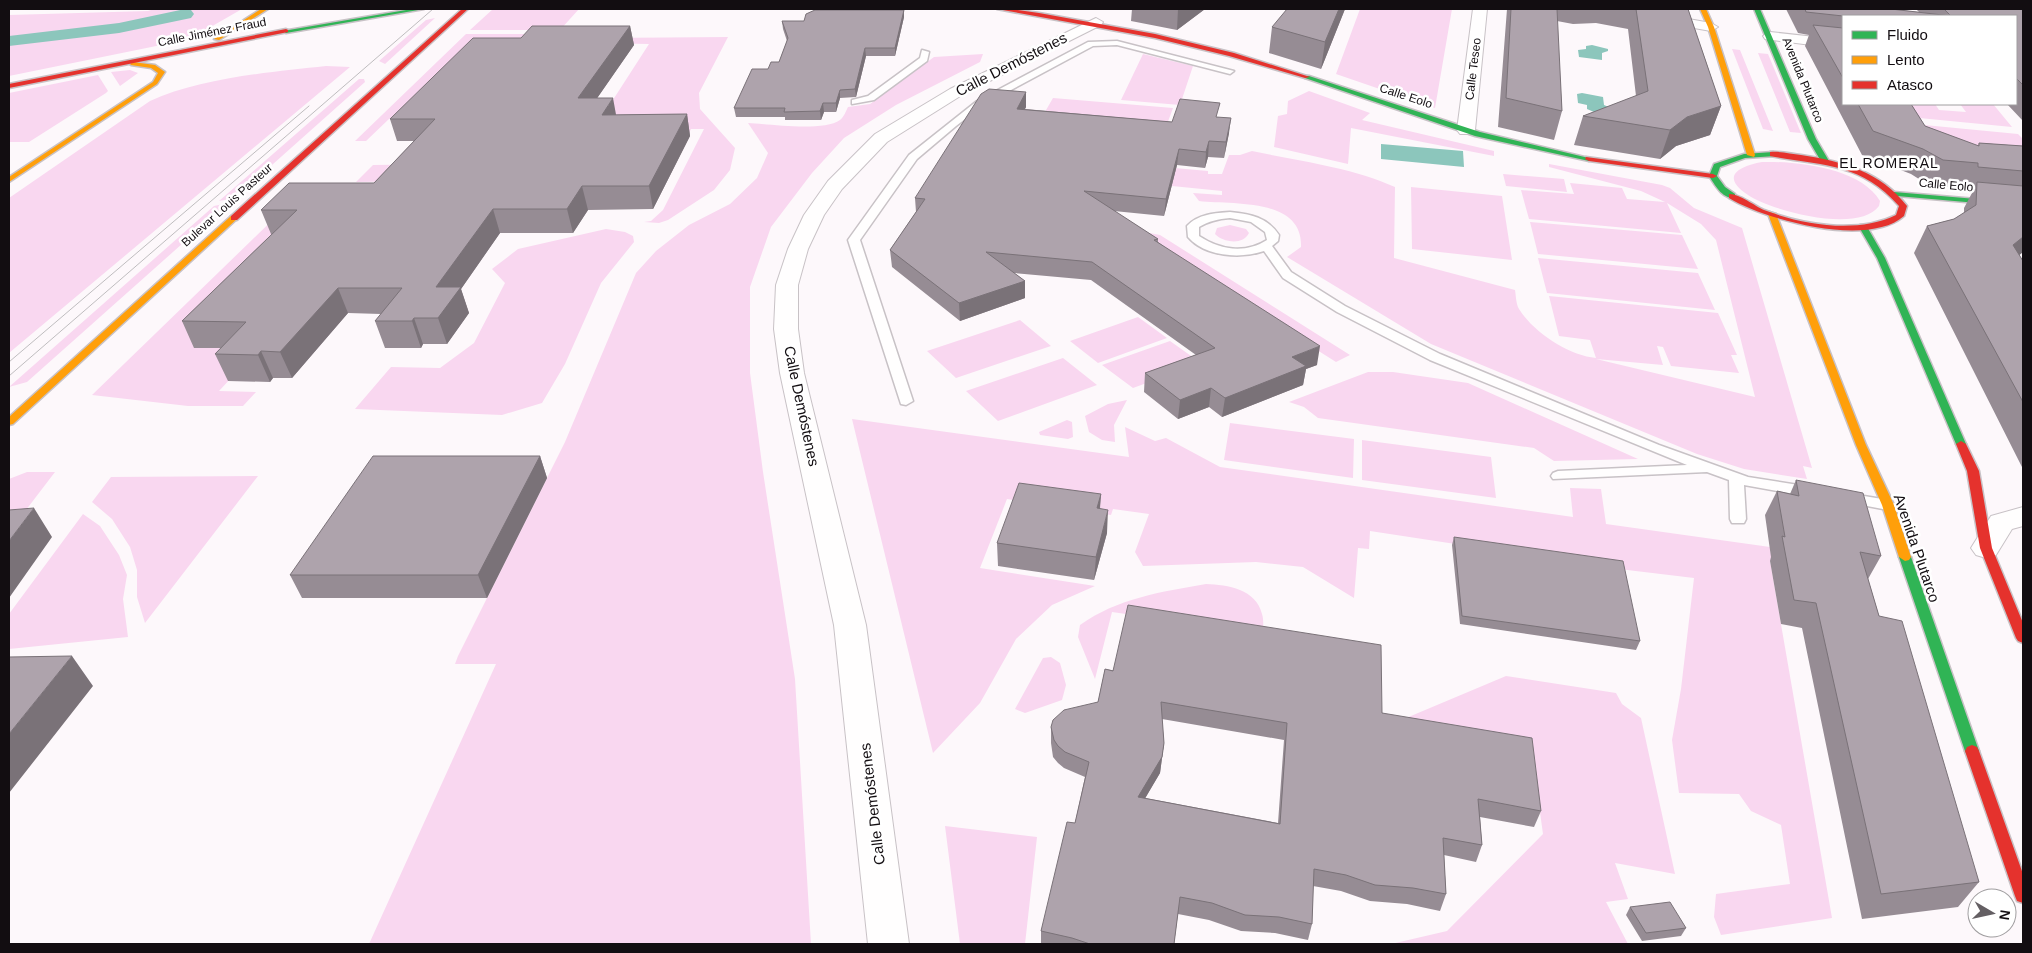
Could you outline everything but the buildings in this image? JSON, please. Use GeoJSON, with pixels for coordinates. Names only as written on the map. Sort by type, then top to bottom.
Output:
{"type":"FeatureCollection","features":[{"type":"Feature","properties":{"kind":"main road"},"geometry":{"type":"LineString","coordinates":[[212,42],[265,9]]}},
{"type":"Feature","properties":{"kind":"main road","name":"Calle Jiménez Fraud"},"geometry":{"type":"LineString","coordinates":[[9,82],[212,42],[399,9]]}},
{"type":"Feature","properties":{"kind":"main road","name":"Calle Jiménez Fraud"},"geometry":{"type":"LineString","coordinates":[[9,86],[305,27],[420,9]]}},
{"type":"Feature","properties":{"kind":"main road","name":"Bulevar Louis Pasteur"},"geometry":{"type":"LineString","coordinates":[[9,422],[465,9]]}},
{"type":"Feature","properties":{"kind":"main road"},"geometry":{"type":"LineString","coordinates":[[1000,9],[1103,19]]}},
{"type":"Feature","properties":{"kind":"main road"},"geometry":{"type":"LineString","coordinates":[[1703,9],[1711,27],[1739,122],[1751,154]]}},
{"type":"Feature","properties":{"kind":"main road","name":"Avenida Plutarco"},"geometry":{"type":"LineString","coordinates":[[1757,9],[1812,138],[1825,161]]}},
{"type":"Feature","properties":{"kind":"main road","name":"Calle Eolo"},"geometry":{"type":"LineString","coordinates":[[1103,19],[1248,59],[1466,130],[1575,158],[1713,176]]}},
{"type":"Feature","properties":{"kind":"main road"},"geometry":{"type":"LineString","coordinates":[[9,180],[155,83],[162,72],[158,67],[139,64],[114,65]]}},
{"type":"Feature","properties":{"kind":"main road"},"geometry":{"type":"LineString","coordinates":[[1751,154],[1782,155],[1825,161],[1868,176],[1897,194],[1904,206],[1900,216],[1886,223],[1863,227],[1826,226],[1772,214],[1742,202],[1722,189],[1713,176],[1717,166],[1730,159],[1751,154]]}},
{"type":"Feature","properties":{"kind":"main road","name":"Calle Eolo"},"geometry":{"type":"LineString","coordinates":[[1897,194],[2023,205]]}},
{"type":"Feature","properties":{"kind":"main road","name":"Avenida Plutarco"},"geometry":{"type":"LineString","coordinates":[[1772,214],[1861,445],[1888,505],[1948,686],[1989,796],[2023,896]]}},
{"type":"Feature","properties":{"kind":"main road"},"geometry":{"type":"LineString","coordinates":[[1863,227],[1881,258],[1973,471],[1986,548],[2023,638]]}},
{"type":"Feature","properties":{"kind":"main road"},"geometry":{"type":"LineString","coordinates":[[17,397],[34,398]]}},
{"type":"Feature","properties":{"kind":"street","name":"Calle Teseo"},"geometry":{"type":"LineString","coordinates":[[1466,130],[1480,9]]}},
{"type":"Feature","properties":{"kind":"street"},"geometry":{"type":"LineString","coordinates":[[1609,9],[1711,27]]}},
{"type":"Feature","properties":{"kind":"street","name":"Calle Demóstenes"},"geometry":{"type":"LineString","coordinates":[[888,944],[850,625],[792,373],[786,329],[787,285],[798,249],[814,215],[835,185],[882,138],[956,92],[1103,19]]}},
{"type":"Feature","properties":{"kind":"street"},"geometry":{"type":"LineString","coordinates":[[1770,36],[1842,45]]}},
{"type":"Feature","properties":{"kind":"street"},"geometry":{"type":"LineString","coordinates":[[1986,548],[2001,523],[2023,516]]}},
{"type":"Feature","properties":{"kind":"lane"},"geometry":{"type":"LineString","coordinates":[[906,401],[854,240],[913,157],[980,103],[1091,44],[1117,43],[1227,73],[1248,59]]}},
{"type":"Feature","properties":{"kind":"lane"},"geometry":{"type":"LineString","coordinates":[[855,102],[871,98],[924,59],[926,52]]}},
{"type":"Feature","properties":{"kind":"lane"},"geometry":{"type":"LineString","coordinates":[[1230,215],[1254,220],[1270,229],[1273,235],[1272,241],[1266,246],[1246,252],[1221,250],[1200,243],[1194,237],[1192,232],[1193,226],[1207,218],[1230,215]]}},
{"type":"Feature","properties":{"kind":"lane"},"geometry":{"type":"LineString","coordinates":[[1266,246],[1287,275],[1341,309],[1435,357],[1654,448],[1740,479],[1888,505]]}},
{"type":"Feature","properties":{"kind":"lane"},"geometry":{"type":"LineString","coordinates":[[1558,476],[1712,469]]}},
{"type":"Feature","properties":{"kind":"lane"},"geometry":{"type":"LineString","coordinates":[[1738,520],[1740,479]]}},
{"type":"Feature","properties":{"kind":"shaded area"},"geometry":{"type":"Polygon","coordinates":[[[154,9],[242,9],[195,36],[171,43],[9,76],[9,15],[148,11],[154,9]]]}},
{"type":"Feature","properties":{"kind":"shaded area"},"geometry":{"type":"Polygon","coordinates":[[[493,9],[579,9],[560,30],[470,30],[493,9]]]}},
{"type":"Feature","properties":{"kind":"shaded area"},"geometry":{"type":"Polygon","coordinates":[[[1360,9],[1452,9],[1435,108],[1336,74],[1360,9]]]}},
{"type":"Feature","properties":{"kind":"shaded area"},"geometry":{"type":"Polygon","coordinates":[[[435,18],[385,64],[379,61],[426,20],[435,18]]]}},
{"type":"Feature","properties":{"kind":"shaded area"},"geometry":{"type":"Polygon","coordinates":[[[466,34],[548,34],[419,119],[389,119],[366,141],[355,141],[466,34]]]}},
{"type":"Feature","properties":{"kind":"shaded area"},"geometry":{"type":"Polygon","coordinates":[[[728,37],[699,93],[700,109],[735,148],[730,170],[714,190],[668,220],[659,223],[644,222],[651,221],[663,210],[704,129],[691,129],[688,135],[614,135],[609,106],[649,44],[588,43],[601,38],[728,37]]]}},
{"type":"Feature","properties":{"kind":"shaded area"},"geometry":{"type":"Polygon","coordinates":[[[1592,45],[1608,49],[1608,51],[1602,53],[1602,60],[1579,57],[1578,50],[1586,49],[1586,46],[1592,45]]]}},
{"type":"Feature","properties":{"kind":"shaded area"},"geometry":{"type":"Polygon","coordinates":[[[1732,49],[1740,50],[1773,131],[1763,129],[1732,49]]]}},
{"type":"Feature","properties":{"kind":"shaded area"},"geometry":{"type":"Polygon","coordinates":[[[1758,53],[1768,54],[1801,133],[1790,132],[1758,53]]]}},
{"type":"Feature","properties":{"kind":"shaded area"},"geometry":{"type":"Polygon","coordinates":[[[983,54],[980,62],[896,105],[844,138],[812,173],[771,227],[750,287],[750,373],[763,472],[795,679],[811,944],[369,944],[496,664],[455,664],[458,656],[565,442],[636,273],[656,251],[689,225],[730,204],[757,178],[768,153],[748,123],[782,126],[821,126],[832,124],[841,119],[848,107],[870,104],[934,57],[983,54]]]}},
{"type":"Feature","properties":{"kind":"shaded area"},"geometry":{"type":"Polygon","coordinates":[[[1143,54],[1193,66],[1180,105],[1121,100],[1143,54]]]}},
{"type":"Feature","properties":{"kind":"shaded area"},"geometry":{"type":"Polygon","coordinates":[[[326,66],[350,67],[9,353],[9,198],[150,101],[170,93],[213,81],[326,66]]]}},
{"type":"Feature","properties":{"kind":"shaded area"},"geometry":{"type":"Polygon","coordinates":[[[130,70],[138,73],[120,86],[111,72],[130,70]]]}},
{"type":"Feature","properties":{"kind":"shaded area"},"geometry":{"type":"Polygon","coordinates":[[[98,75],[108,91],[106,93],[29,142],[9,142],[9,93],[98,75]]]}},
{"type":"Feature","properties":{"kind":"shaded area"},"geometry":{"type":"Polygon","coordinates":[[[359,79],[364,79],[365,82],[235,198],[219,201],[359,79]]]}},
{"type":"Feature","properties":{"kind":"shaded area"},"geometry":{"type":"Polygon","coordinates":[[[1309,91],[1370,113],[1362,120],[1494,151],[1494,156],[1351,128],[1348,164],[1274,147],[1278,116],[1287,114],[1288,101],[1309,91]]]}},
{"type":"Feature","properties":{"kind":"shaded area"},"geometry":{"type":"Polygon","coordinates":[[[1582,93],[1603,97],[1604,105],[1611,108],[1594,112],[1587,109],[1587,105],[1578,103],[1577,94],[1582,93]]]}},
{"type":"Feature","properties":{"kind":"shaded area"},"geometry":{"type":"Polygon","coordinates":[[[1053,98],[1173,108],[1163,135],[1038,124],[1053,98]]]}},
{"type":"Feature","properties":{"kind":"shaded area"},"geometry":{"type":"Polygon","coordinates":[[[1903,105],[1936,105],[1939,110],[1966,112],[1961,105],[1994,105],[2012,127],[1909,117],[1903,105]]]}},
{"type":"Feature","properties":{"kind":"shaded area"},"geometry":{"type":"Polygon","coordinates":[[[1914,124],[2018,134],[2023,139],[2023,169],[1914,124]]]}},
{"type":"Feature","properties":{"kind":"shaded area"},"geometry":{"type":"Polygon","coordinates":[[[1381,144],[1463,151],[1464,167],[1381,159],[1381,144]]]}},
{"type":"Feature","properties":{"kind":"shaded area"},"geometry":{"type":"Polygon","coordinates":[[[1252,151],[1343,169],[1395,187],[1394,258],[1515,290],[1519,309],[1525,318],[1542,334],[1563,348],[1575,353],[1596,358],[1590,340],[1559,336],[1549,296],[1718,313],[1737,355],[1731,355],[1739,373],[1671,366],[1663,347],[1657,346],[1663,365],[1596,359],[1755,397],[1716,240],[1701,224],[1667,203],[1681,233],[1529,219],[1521,190],[1574,194],[1570,183],[1622,188],[1627,199],[1665,202],[1641,191],[1549,167],[1549,164],[1662,185],[1670,188],[1694,208],[1742,228],[1812,468],[1803,466],[1807,479],[1744,469],[1697,454],[1431,344],[1287,257],[1301,247],[1299,231],[1291,219],[1278,212],[1246,204],[1199,201],[1193,193],[1222,195],[1222,191],[1142,183],[1009,153],[1208,171],[1208,174],[1222,174],[1229,155],[1240,155],[1252,151]]]}},
{"type":"Feature","properties":{"kind":"shaded area"},"geometry":{"type":"Polygon","coordinates":[[[1762,162],[1809,165],[1843,174],[1871,190],[1880,201],[1879,206],[1869,214],[1853,218],[1835,219],[1795,213],[1760,201],[1739,188],[1734,177],[1740,169],[1762,162]]]}},
{"type":"Feature","properties":{"kind":"shaded area"},"geometry":{"type":"Polygon","coordinates":[[[448,164],[434,181],[356,182],[373,165],[448,164]]]}},
{"type":"Feature","properties":{"kind":"shaded area"},"geometry":{"type":"Polygon","coordinates":[[[1503,174],[1564,179],[1567,192],[1506,186],[1503,174]]]}},
{"type":"Feature","properties":{"kind":"shaded area"},"geometry":{"type":"Polygon","coordinates":[[[1411,187],[1502,196],[1512,260],[1412,249],[1411,187]]]}},
{"type":"Feature","properties":{"kind":"shaded area"},"geometry":{"type":"Polygon","coordinates":[[[228,203],[27,382],[9,387],[214,206],[228,203]]]}},
{"type":"Feature","properties":{"kind":"shaded area"},"geometry":{"type":"Polygon","coordinates":[[[286,207],[271,234],[306,234],[195,347],[259,348],[219,391],[256,392],[243,406],[188,406],[92,395],[286,207]]]}},
{"type":"Feature","properties":{"kind":"shaded area"},"geometry":{"type":"Polygon","coordinates":[[[1530,222],[1682,235],[1698,269],[1538,254],[1530,222]]]}},
{"type":"Feature","properties":{"kind":"shaded area"},"geometry":{"type":"Polygon","coordinates":[[[1230,225],[1246,229],[1249,233],[1242,240],[1237,241],[1227,241],[1215,234],[1217,228],[1230,225]]]}},
{"type":"Feature","properties":{"kind":"shaded area"},"geometry":{"type":"Polygon","coordinates":[[[1124,228],[1160,235],[1350,355],[1336,362],[1124,228]]]}},
{"type":"Feature","properties":{"kind":"shaded area"},"geometry":{"type":"Polygon","coordinates":[[[606,229],[625,232],[633,236],[634,242],[601,283],[565,364],[542,403],[502,415],[355,409],[391,367],[440,368],[474,343],[505,283],[492,269],[518,249],[606,229]]]}},
{"type":"Feature","properties":{"kind":"shaded area"},"geometry":{"type":"Polygon","coordinates":[[[1538,258],[1698,273],[1715,310],[1547,293],[1538,258]]]}},
{"type":"Feature","properties":{"kind":"shaded area"},"geometry":{"type":"Polygon","coordinates":[[[1138,317],[1167,338],[1098,363],[1070,341],[1138,317]]]}},
{"type":"Feature","properties":{"kind":"shaded area"},"geometry":{"type":"Polygon","coordinates":[[[1020,320],[1051,346],[956,378],[927,351],[1020,320]]]}},
{"type":"Feature","properties":{"kind":"shaded area"},"geometry":{"type":"Polygon","coordinates":[[[1170,341],[1201,363],[1133,388],[1102,365],[1170,341]]]}},
{"type":"Feature","properties":{"kind":"shaded area"},"geometry":{"type":"Polygon","coordinates":[[[1063,358],[1097,385],[998,421],[966,391],[1063,358]]]}},
{"type":"Feature","properties":{"kind":"shaded area"},"geometry":{"type":"Polygon","coordinates":[[[1368,372],[1393,372],[1468,383],[1638,459],[1554,461],[1534,448],[1318,418],[1304,407],[1289,402],[1368,372]]]}},
{"type":"Feature","properties":{"kind":"shaded area"},"geometry":{"type":"Polygon","coordinates":[[[1127,400],[1114,425],[1115,442],[1102,440],[1089,432],[1085,416],[1108,404],[1127,400]]]}},
{"type":"Feature","properties":{"kind":"shaded area"},"geometry":{"type":"Polygon","coordinates":[[[852,419],[1129,457],[1125,427],[1155,441],[1166,438],[1220,467],[1573,517],[1570,488],[1601,489],[1606,524],[1770,547],[1772,561],[1770,561],[1832,918],[1721,935],[1714,917],[1716,894],[1790,884],[1781,825],[1751,811],[1739,794],[1679,793],[1672,740],[1681,689],[1694,578],[1619,569],[1370,531],[1369,549],[1358,548],[1354,598],[1303,567],[1256,562],[1143,566],[1135,552],[1149,514],[1113,509],[1111,515],[1007,499],[980,568],[1095,586],[1052,605],[1016,639],[980,703],[933,753],[852,419]]]}},
{"type":"Feature","properties":{"kind":"shaded area"},"geometry":{"type":"Polygon","coordinates":[[[1067,420],[1072,422],[1073,437],[1068,439],[1040,435],[1039,432],[1067,420]]]}},
{"type":"Feature","properties":{"kind":"shaded area"},"geometry":{"type":"Polygon","coordinates":[[[1230,423],[1354,439],[1353,478],[1224,460],[1230,423]]]}},
{"type":"Feature","properties":{"kind":"shaded area"},"geometry":{"type":"Polygon","coordinates":[[[1362,440],[1491,457],[1496,498],[1362,480],[1362,440]]]}},
{"type":"Feature","properties":{"kind":"shaded area"},"geometry":{"type":"Polygon","coordinates":[[[27,472],[55,472],[13,527],[9,527],[9,479],[27,472]]]}},
{"type":"Feature","properties":{"kind":"shaded area"},"geometry":{"type":"Polygon","coordinates":[[[258,476],[145,623],[137,597],[137,570],[130,547],[112,519],[92,502],[111,477],[258,476]]]}},
{"type":"Feature","properties":{"kind":"shaded area"},"geometry":{"type":"Polygon","coordinates":[[[83,514],[100,526],[119,555],[127,575],[123,599],[128,637],[9,649],[9,614],[83,514]]]}},
{"type":"Feature","properties":{"kind":"shaded area"},"geometry":{"type":"Polygon","coordinates":[[[1206,584],[1232,587],[1254,599],[1263,616],[1263,634],[1112,612],[1095,679],[1078,637],[1080,625],[1109,608],[1140,597],[1206,584]]]}},
{"type":"Feature","properties":{"kind":"shaded area"},"geometry":{"type":"Polygon","coordinates":[[[1051,657],[1060,663],[1066,685],[1062,700],[1025,713],[1015,709],[1043,658],[1051,657]]]}},
{"type":"Feature","properties":{"kind":"shaded area"},"geometry":{"type":"Polygon","coordinates":[[[1506,676],[1616,693],[1622,704],[1641,718],[1675,874],[1615,863],[1628,899],[1606,902],[1628,944],[1391,944],[1447,931],[1543,834],[1531,747],[1399,721],[1506,676]]]}},
{"type":"Feature","properties":{"kind":"shaded area"},"geometry":{"type":"Polygon","coordinates":[[[945,826],[1037,837],[1025,944],[960,944],[945,826]]]}},
{"type":"Feature","properties":{"kind":"waterway"},"geometry":{"type":"LineString","coordinates":[[9,41],[119,28],[185,14]]}},
{"type":"Feature","properties":{"kind":"tram line"},"geometry":{"type":"LineString","coordinates":[[9,376],[433,9]]}},
{"type":"Feature","properties":{"kind":"tram line"},"geometry":{"type":"LineString","coordinates":[[9,362],[309,106]]}},
{"type":"Feature","properties":{"kind":"traffic: fast"},"geometry":{"type":"LineString","coordinates":[[286,31],[421,9]]}},
{"type":"Feature","properties":{"kind":"traffic: fast"},"geometry":{"type":"LineString","coordinates":[[1757,9],[1812,139],[1825,161]]}},
{"type":"Feature","properties":{"kind":"traffic: fast"},"geometry":{"type":"LineString","coordinates":[[1307,77],[1478,134],[1589,159]]}},
{"type":"Feature","properties":{"kind":"traffic: fast"},"geometry":{"type":"LineString","coordinates":[[1732,196],[1722,189],[1713,176],[1717,166],[1744,156],[1773,154]]}},
{"type":"Feature","properties":{"kind":"traffic: fast"},"geometry":{"type":"LineString","coordinates":[[1897,194],[2023,205]]}},
{"type":"Feature","properties":{"kind":"traffic: fast"},"geometry":{"type":"LineString","coordinates":[[1863,227],[1881,258],[1961,444]]}},
{"type":"Feature","properties":{"kind":"traffic: fast"},"geometry":{"type":"LineString","coordinates":[[1905,557],[1972,751]]}},
{"type":"Feature","properties":{"kind":"traffic: slow"},"geometry":{"type":"LineString","coordinates":[[217,39],[265,9]]}},
{"type":"Feature","properties":{"kind":"traffic: slow"},"geometry":{"type":"LineString","coordinates":[[1703,9],[1711,27],[1751,155]]}},
{"type":"Feature","properties":{"kind":"traffic: slow"},"geometry":{"type":"LineString","coordinates":[[9,180],[155,83],[162,72],[153,66],[133,64]]}},
{"type":"Feature","properties":{"kind":"traffic: slow"},"geometry":{"type":"LineString","coordinates":[[1772,214],[1861,445],[1888,505],[1905,557]]}},
{"type":"Feature","properties":{"kind":"traffic: slow"},"geometry":{"type":"LineString","coordinates":[[9,422],[234,218]]}},
{"type":"Feature","properties":{"kind":"traffic: jam"},"geometry":{"type":"LineString","coordinates":[[234,218],[465,9]]}},
{"type":"Feature","properties":{"kind":"traffic: jam"},"geometry":{"type":"LineString","coordinates":[[1000,9],[1078,21],[1155,36],[1232,54],[1307,77]]}},
{"type":"Feature","properties":{"kind":"traffic: jam"},"geometry":{"type":"LineString","coordinates":[[9,86],[286,31]]}},
{"type":"Feature","properties":{"kind":"traffic: jam"},"geometry":{"type":"LineString","coordinates":[[1732,196],[1761,211],[1798,222],[1818,225],[1837,227],[1871,226],[1882,224],[1900,216],[1903,206],[1891,192],[1877,181],[1861,173],[1845,166],[1809,158],[1773,154]]}},
{"type":"Feature","properties":{"kind":"traffic: jam"},"geometry":{"type":"LineString","coordinates":[[1589,159],[1713,176]]}},
{"type":"Feature","properties":{"kind":"traffic: jam"},"geometry":{"type":"LineString","coordinates":[[1961,444],[1973,471],[1986,548],[2023,638]]}},
{"type":"Feature","properties":{"kind":"traffic: jam"},"geometry":{"type":"LineString","coordinates":[[1972,751],[2023,896]]}},
{"type":"Feature","properties":{"kind":"district","name":"EL ROMERAL"},"geometry":{"type":"Point","coordinates":[1889,163]}}]}
